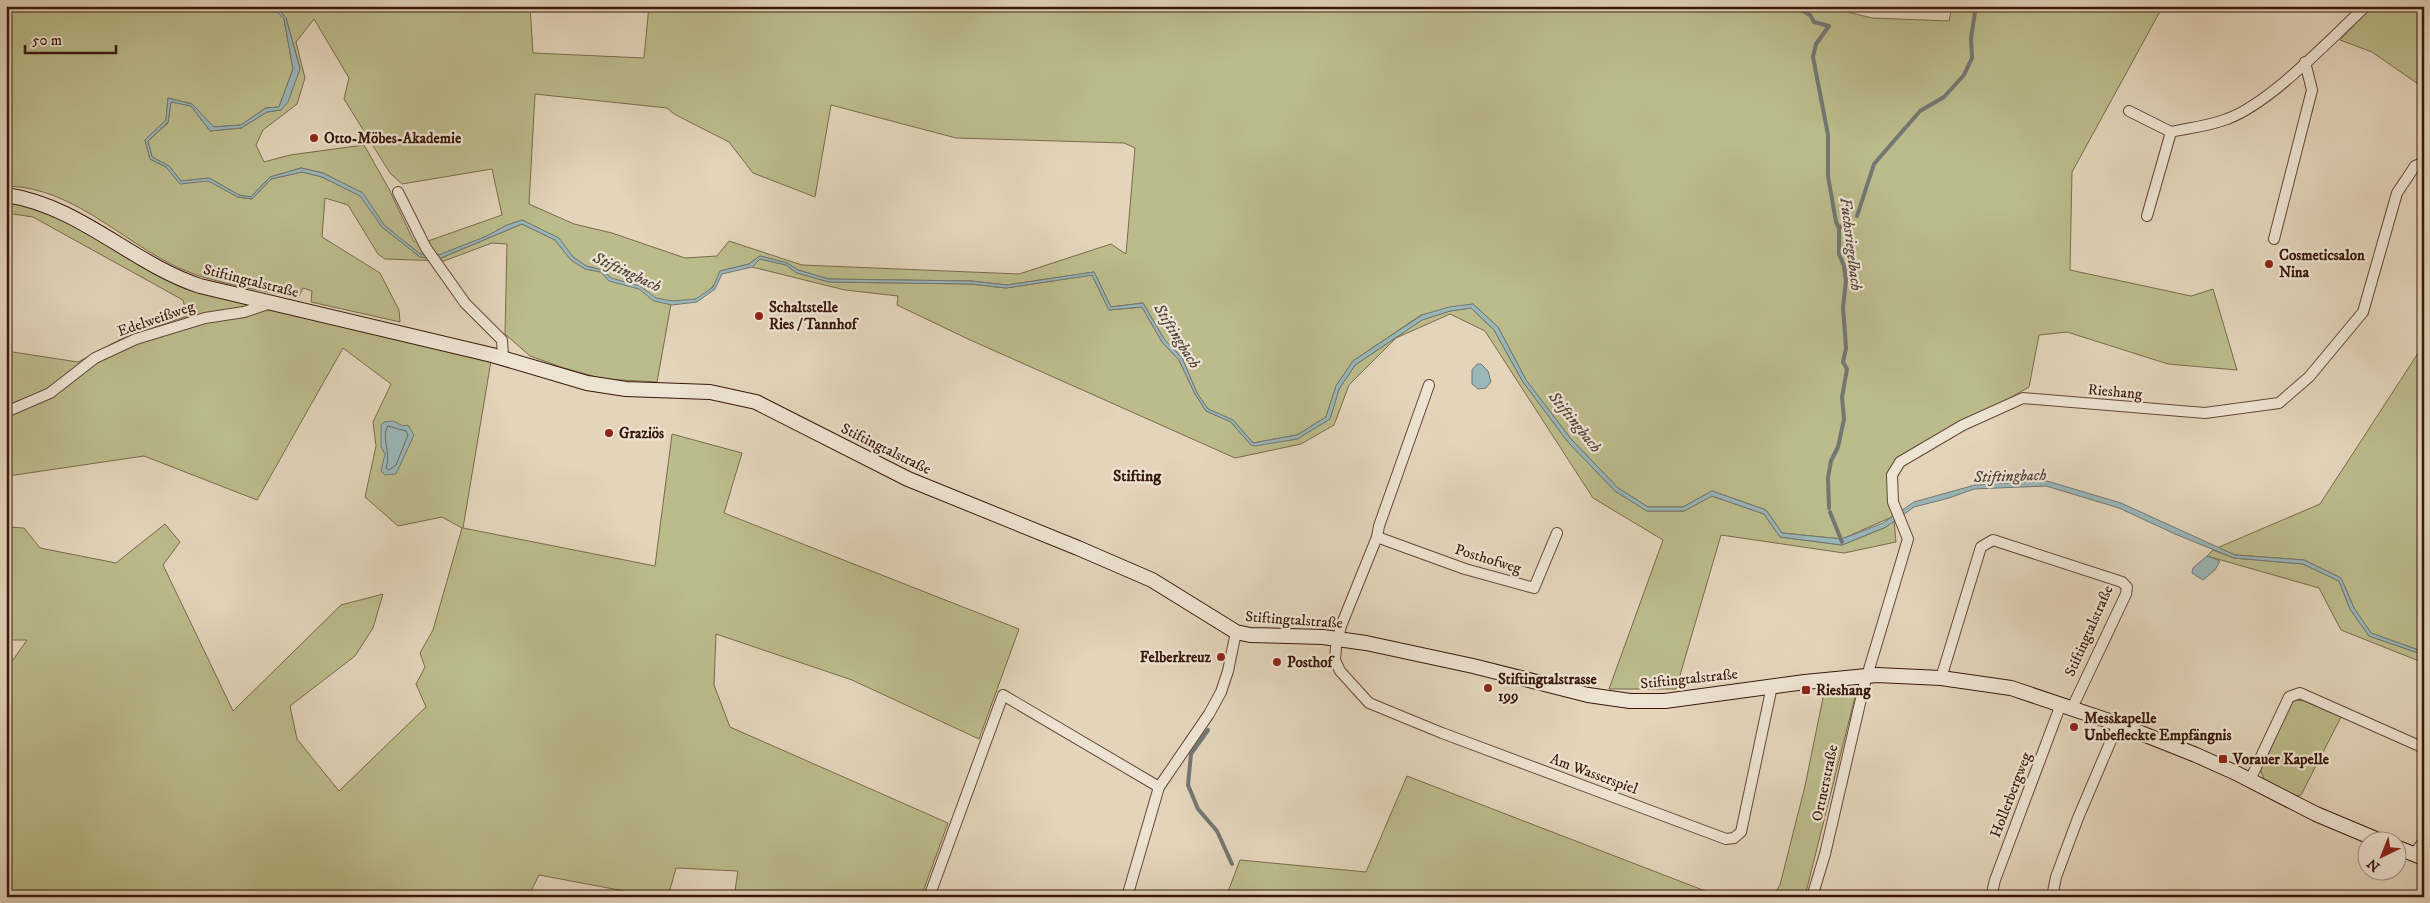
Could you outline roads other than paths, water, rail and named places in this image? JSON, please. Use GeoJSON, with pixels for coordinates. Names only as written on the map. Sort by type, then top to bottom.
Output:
{"type":"FeatureCollection","features":[{"type":"Feature","properties":{"kind":"street"},"geometry":{"type":"LineString","coordinates":[[2129,111],[2171,132],[2227,119],[2271,91],[2366,6]]}},
{"type":"Feature","properties":{"kind":"street"},"geometry":{"type":"LineString","coordinates":[[2274,239],[2312,90],[2305,62]]}},
{"type":"Feature","properties":{"kind":"street"},"geometry":{"type":"LineString","coordinates":[[2148,216],[2171,132]]}},
{"type":"Feature","properties":{"kind":"street","name":"Rieshang"},"geometry":{"type":"LineString","coordinates":[[1867,676],[1908,539],[1893,502],[1892,475],[1900,462],[1964,425],[2023,398],[2205,413],[2280,403],[2309,377],[2363,312],[2397,193],[2415,166],[2424,162]]}},
{"type":"Feature","properties":{"kind":"street"},"geometry":{"type":"LineString","coordinates":[[398,192],[426,248],[437,264],[465,303],[502,340],[503,358]]}},
{"type":"Feature","properties":{"kind":"street","name":"Stiftingtalstraße"},"geometry":{"type":"LineString","coordinates":[[6,195],[25,198],[60,210],[143,259],[184,280],[271,304],[503,358],[609,388],[710,392],[756,402],[908,479],[1152,580],[1236,632],[1250,635],[1337,638],[1424,655],[1565,690],[1612,699],[1665,701],[1772,686],[1867,676],[1941,678],[2011,688],[2118,724],[2206,759],[2316,814],[2358,832]]}},
{"type":"Feature","properties":{"kind":"street","name":"Edelweißweg"},"geometry":{"type":"LineString","coordinates":[[6,412],[50,393],[95,358],[136,339],[205,318],[244,312],[271,304]]}},
{"type":"Feature","properties":{"kind":"street"},"geometry":{"type":"LineString","coordinates":[[1337,638],[1377,537],[1379,526],[1429,385]]}},
{"type":"Feature","properties":{"kind":"street","name":"Posthofweg"},"geometry":{"type":"LineString","coordinates":[[1377,537],[1465,569],[1534,588],[1556,533]]}},
{"type":"Feature","properties":{"kind":"street","name":"Stiftingtalstraße"},"geometry":{"type":"LineString","coordinates":[[1941,678],[1981,548],[1993,540],[2122,582],[2127,587],[2126,594],[2066,706]]}},
{"type":"Feature","properties":{"kind":"street","name":"Stiftingtalstraße"},"geometry":{"type":"LineString","coordinates":[[1127,897],[1159,786],[1209,714],[1221,692],[1228,671],[1236,632]]}},
{"type":"Feature","properties":{"kind":"street","name":"Am Wasserspiel"},"geometry":{"type":"LineString","coordinates":[[1337,638],[1335,660],[1340,671],[1370,703],[1442,734],[1726,839],[1734,838],[1741,832],[1772,686]]}},
{"type":"Feature","properties":{"kind":"street","name":"Ortnerstraße"},"geometry":{"type":"LineString","coordinates":[[1812,897],[1825,854],[1848,746],[1867,676]]}},
{"type":"Feature","properties":{"kind":"street"},"geometry":{"type":"LineString","coordinates":[[2250,780],[2289,697],[2300,693],[2424,748]]}},
{"type":"Feature","properties":{"kind":"street"},"geometry":{"type":"LineString","coordinates":[[929,897],[1003,695],[1159,786]]}},
{"type":"Feature","properties":{"kind":"street","name":"Hollerbergweg"},"geometry":{"type":"LineString","coordinates":[[1991,897],[2066,706]]}},
{"type":"Feature","properties":{"kind":"street"},"geometry":{"type":"LineString","coordinates":[[2052,897],[2056,877],[2078,818],[2118,724]]}},
{"type":"Feature","properties":{"kind":"street"},"geometry":{"type":"LineString","coordinates":[[2419,856],[2424,842]]}},
{"type":"Feature","properties":{"kind":"water"},"geometry":{"type":"Polygon","coordinates":[[[257,6],[278,9],[286,18],[300,69],[288,102],[281,110],[267,112],[241,128],[210,131],[191,106],[171,102],[168,122],[148,141],[152,157],[169,166],[181,181],[209,178],[239,195],[251,197],[270,177],[301,168],[323,173],[363,193],[384,225],[420,254],[439,255],[522,220],[559,238],[573,257],[586,266],[602,270],[611,278],[640,286],[656,298],[672,301],[696,299],[713,287],[720,271],[749,264],[760,256],[787,263],[798,270],[829,279],[971,281],[1007,285],[1094,272],[1111,307],[1143,303],[1164,339],[1182,358],[1197,393],[1208,409],[1233,420],[1253,443],[1297,435],[1326,417],[1336,386],[1353,361],[1422,315],[1449,307],[1473,304],[1498,327],[1526,380],[1571,439],[1618,488],[1648,507],[1683,507],[1712,491],[1766,510],[1782,533],[1842,539],[1883,523],[1914,502],[1975,485],[2047,481],[2121,503],[2235,555],[2304,560],[2341,578],[2354,608],[2371,633],[2424,652],[2424,655],[2369,636],[2350,609],[2339,581],[2303,564],[2234,558],[2175,534],[2119,508],[2046,486],[1974,489],[1914,507],[1886,527],[1842,545],[1780,537],[1764,514],[1712,496],[1684,511],[1647,511],[1615,491],[1568,442],[1523,382],[1494,330],[1471,308],[1450,311],[1422,320],[1355,365],[1339,389],[1330,419],[1297,439],[1255,446],[1251,445],[1231,422],[1206,411],[1195,394],[1179,360],[1162,342],[1142,307],[1109,310],[1092,275],[1006,288],[971,284],[829,282],[797,273],[786,265],[760,259],[752,267],[722,274],[715,289],[697,302],[672,305],[654,301],[639,289],[609,281],[601,272],[585,269],[571,260],[555,240],[522,224],[438,259],[420,257],[382,227],[360,196],[322,177],[302,172],[271,179],[252,199],[238,197],[208,181],[180,184],[166,167],[150,159],[145,140],[166,120],[168,98],[192,104],[214,127],[241,125],[266,108],[279,107],[293,69],[284,19],[277,12],[257,6]]]}},
{"type":"Feature","properties":{"kind":"water"},"geometry":{"type":"Polygon","coordinates":[[[1477,364],[1481,364],[1488,371],[1491,382],[1486,388],[1478,389],[1472,384],[1472,370],[1477,364]]]}},
{"type":"Feature","properties":{"kind":"water"},"geometry":{"type":"Polygon","coordinates":[[[393,421],[403,426],[408,425],[414,435],[396,474],[385,475],[381,471],[385,454],[381,447],[381,425],[384,422],[393,421]]]}},
{"type":"Feature","properties":{"kind":"water"},"geometry":{"type":"Polygon","coordinates":[[[2207,556],[2220,561],[2215,570],[2203,580],[2192,573],[2193,568],[2207,556]]]}},
{"type":"Feature","properties":{"kind":"waterway","name":"Fuchsriegelbach"},"geometry":{"type":"LineString","coordinates":[[1795,6],[1810,15],[1814,22],[1829,26],[1816,44],[1813,57],[1828,135],[1828,176],[1836,222],[1839,228],[1839,254],[1844,266],[1846,281],[1843,307],[1846,348],[1843,362],[1847,369],[1842,397],[1844,419],[1838,447],[1831,461],[1828,478],[1829,508]]}},
{"type":"Feature","properties":{"kind":"waterway"},"geometry":{"type":"LineString","coordinates":[[1857,216],[1874,164],[1920,111],[1944,97],[1964,75],[1972,58],[1971,38],[1976,6]]}},
{"type":"Feature","properties":{"kind":"waterway"},"geometry":{"type":"LineString","coordinates":[[1839,228],[1848,221]]}},
{"type":"Feature","properties":{"kind":"waterway","name":"Fuchsriegelbach"},"geometry":{"type":"LineString","coordinates":[[1830,512],[1842,542]]}},
{"type":"Feature","properties":{"kind":"waterway"},"geometry":{"type":"LineString","coordinates":[[1208,730],[1191,754],[1188,785],[1198,809],[1217,831],[1232,864]]}},
{"type":"Feature","properties":{"kind":"place","name":"Otto-Möbes-Akademie"},"geometry":{"type":"Point","coordinates":[314,138]}},
{"type":"Feature","properties":{"kind":"place","name":"Cosmeticsalon Nina"},"geometry":{"type":"Point","coordinates":[2269,264]}},
{"type":"Feature","properties":{"kind":"place","name":"Schaltstelle Ries / Tannhof"},"geometry":{"type":"Point","coordinates":[759,316]}},
{"type":"Feature","properties":{"kind":"place","name":"Graziös"},"geometry":{"type":"Point","coordinates":[609,433]}},
{"type":"Feature","properties":{"kind":"place","name":"Felberkreuz"},"geometry":{"type":"Point","coordinates":[1221,657]}},
{"type":"Feature","properties":{"kind":"place","name":"Posthof"},"geometry":{"type":"Point","coordinates":[1277,662]}},
{"type":"Feature","properties":{"kind":"place","name":"Stiftingtalstrasse 199"},"geometry":{"type":"Point","coordinates":[1488,688]}},
{"type":"Feature","properties":{"kind":"place","name":"Rieshang"},"geometry":{"type":"Point","coordinates":[1806,690]}},
{"type":"Feature","properties":{"kind":"place","name":"Messkapelle Unbefleckte Empfängnis"},"geometry":{"type":"Point","coordinates":[2074,727]}},
{"type":"Feature","properties":{"kind":"place","name":"Vorauer Kapelle"},"geometry":{"type":"Point","coordinates":[2223,759]}},
{"type":"Feature","properties":{"kind":"district","name":"Stifting"},"geometry":{"type":"Point","coordinates":[1137,476]}},
{"type":"Feature","properties":{"kind":"water label","name":"Stiftingbach"},"geometry":{"type":"Point","coordinates":[627,272]}},
{"type":"Feature","properties":{"kind":"water label","name":"Stiftingbach"},"geometry":{"type":"Point","coordinates":[1177,336]}},
{"type":"Feature","properties":{"kind":"water label","name":"Stiftingbach"},"geometry":{"type":"Point","coordinates":[1575,422]}},
{"type":"Feature","properties":{"kind":"water label","name":"Stiftingbach"},"geometry":{"type":"Point","coordinates":[2010,476]}}]}
